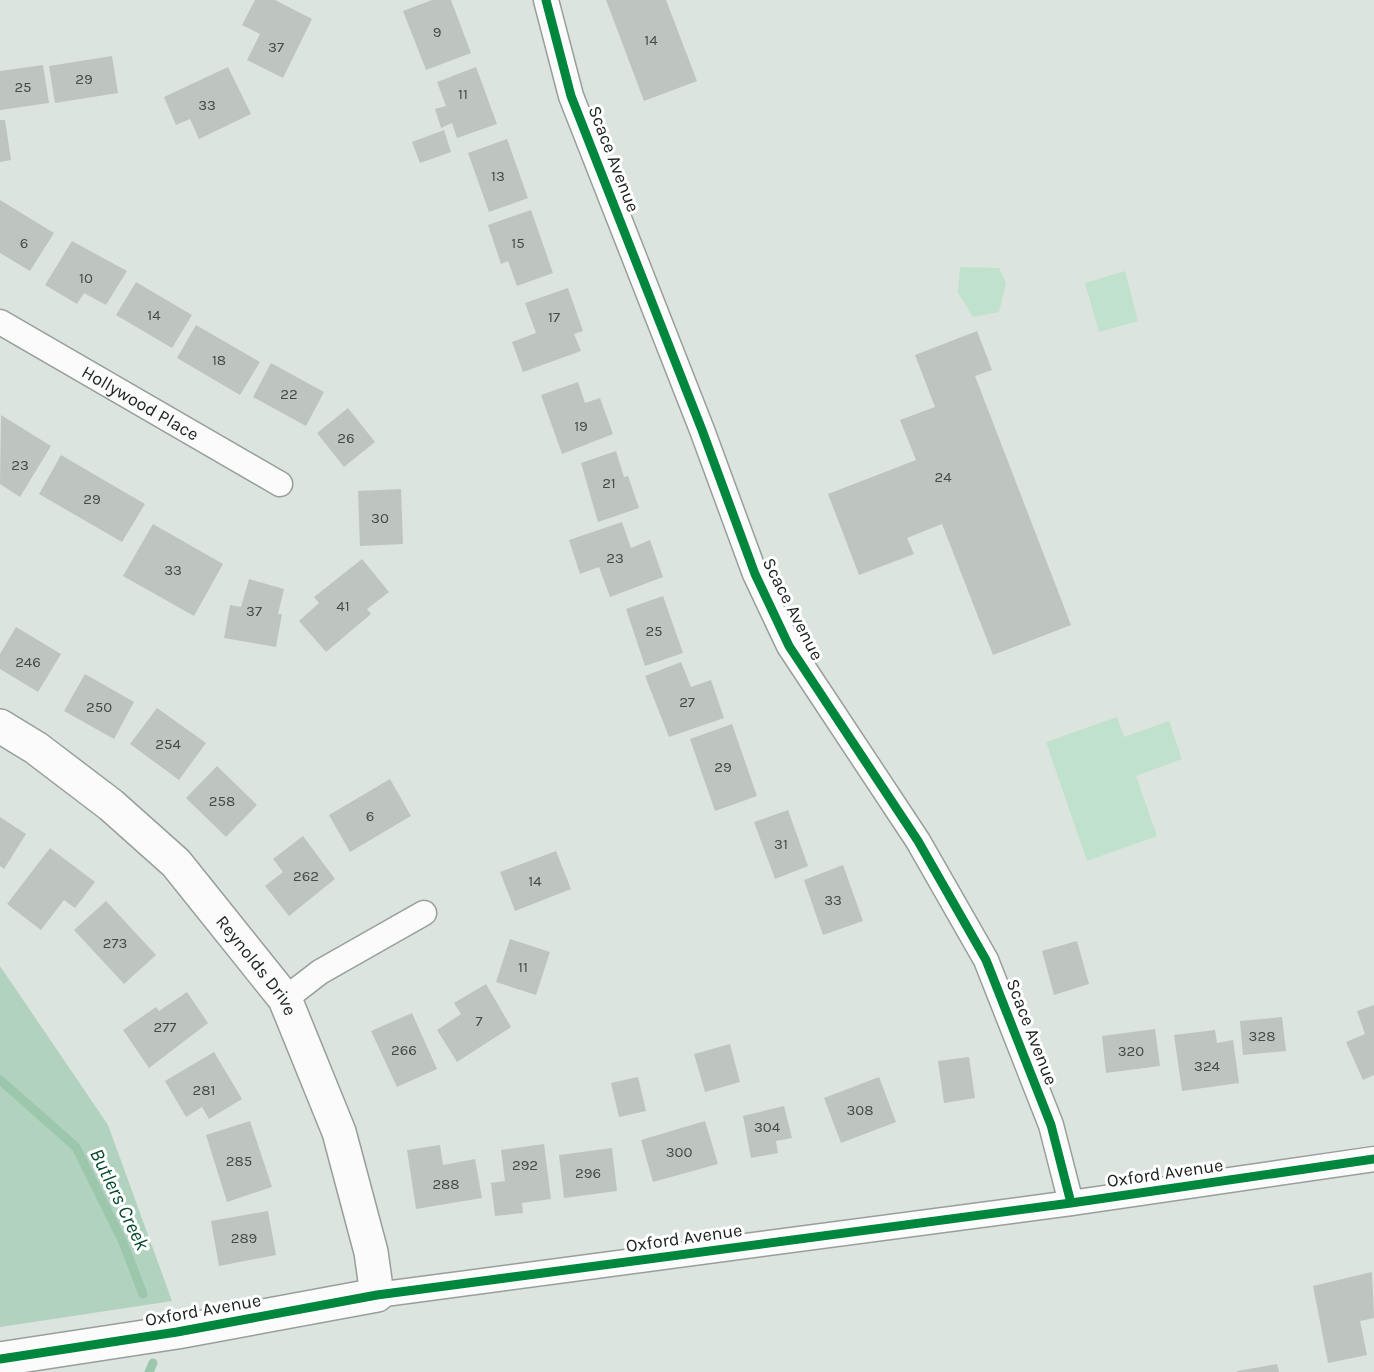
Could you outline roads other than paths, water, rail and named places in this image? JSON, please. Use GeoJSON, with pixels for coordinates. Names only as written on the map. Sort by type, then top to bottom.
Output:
{"type":"FeatureCollection","features":[{"type":"Feature","properties":{"kind":"street","name":"Scace Avenue"},"geometry":{"type":"LineString","coordinates":[[546,0],[572,96],[702,430],[755,574],[789,645],[918,840],[986,960],[1051,1125],[1071,1203]]}},
{"type":"Feature","properties":{"kind":"street","name":"Hollywood Place"},"geometry":{"type":"LineString","coordinates":[[0,322],[280,484]]}},
{"type":"Feature","properties":{"kind":"street","name":"Reynolds Drive"},"geometry":{"type":"LineString","coordinates":[[0,726],[36,748],[111,805],[176,863],[285,999],[339,1132],[371,1252],[377,1295]]}},
{"type":"Feature","properties":{"kind":"street"},"geometry":{"type":"LineString","coordinates":[[285,999],[320,972],[424,913]]}},
{"type":"Feature","properties":{"kind":"street","name":"Oxford Avenue"},"geometry":{"type":"LineString","coordinates":[[0,1359],[177,1332],[377,1295],[1071,1203],[1374,1159]]}},
{"type":"Feature","properties":{"kind":"waterway","name":"Butlers Creek"},"geometry":{"type":"LineString","coordinates":[[0,1080],[76,1147],[122,1240],[143,1294]]}},
{"type":"Feature","properties":{"kind":"waterway","name":"Butlers Creek"},"geometry":{"type":"LineString","coordinates":[[149,1372],[153,1363]]}}]}
